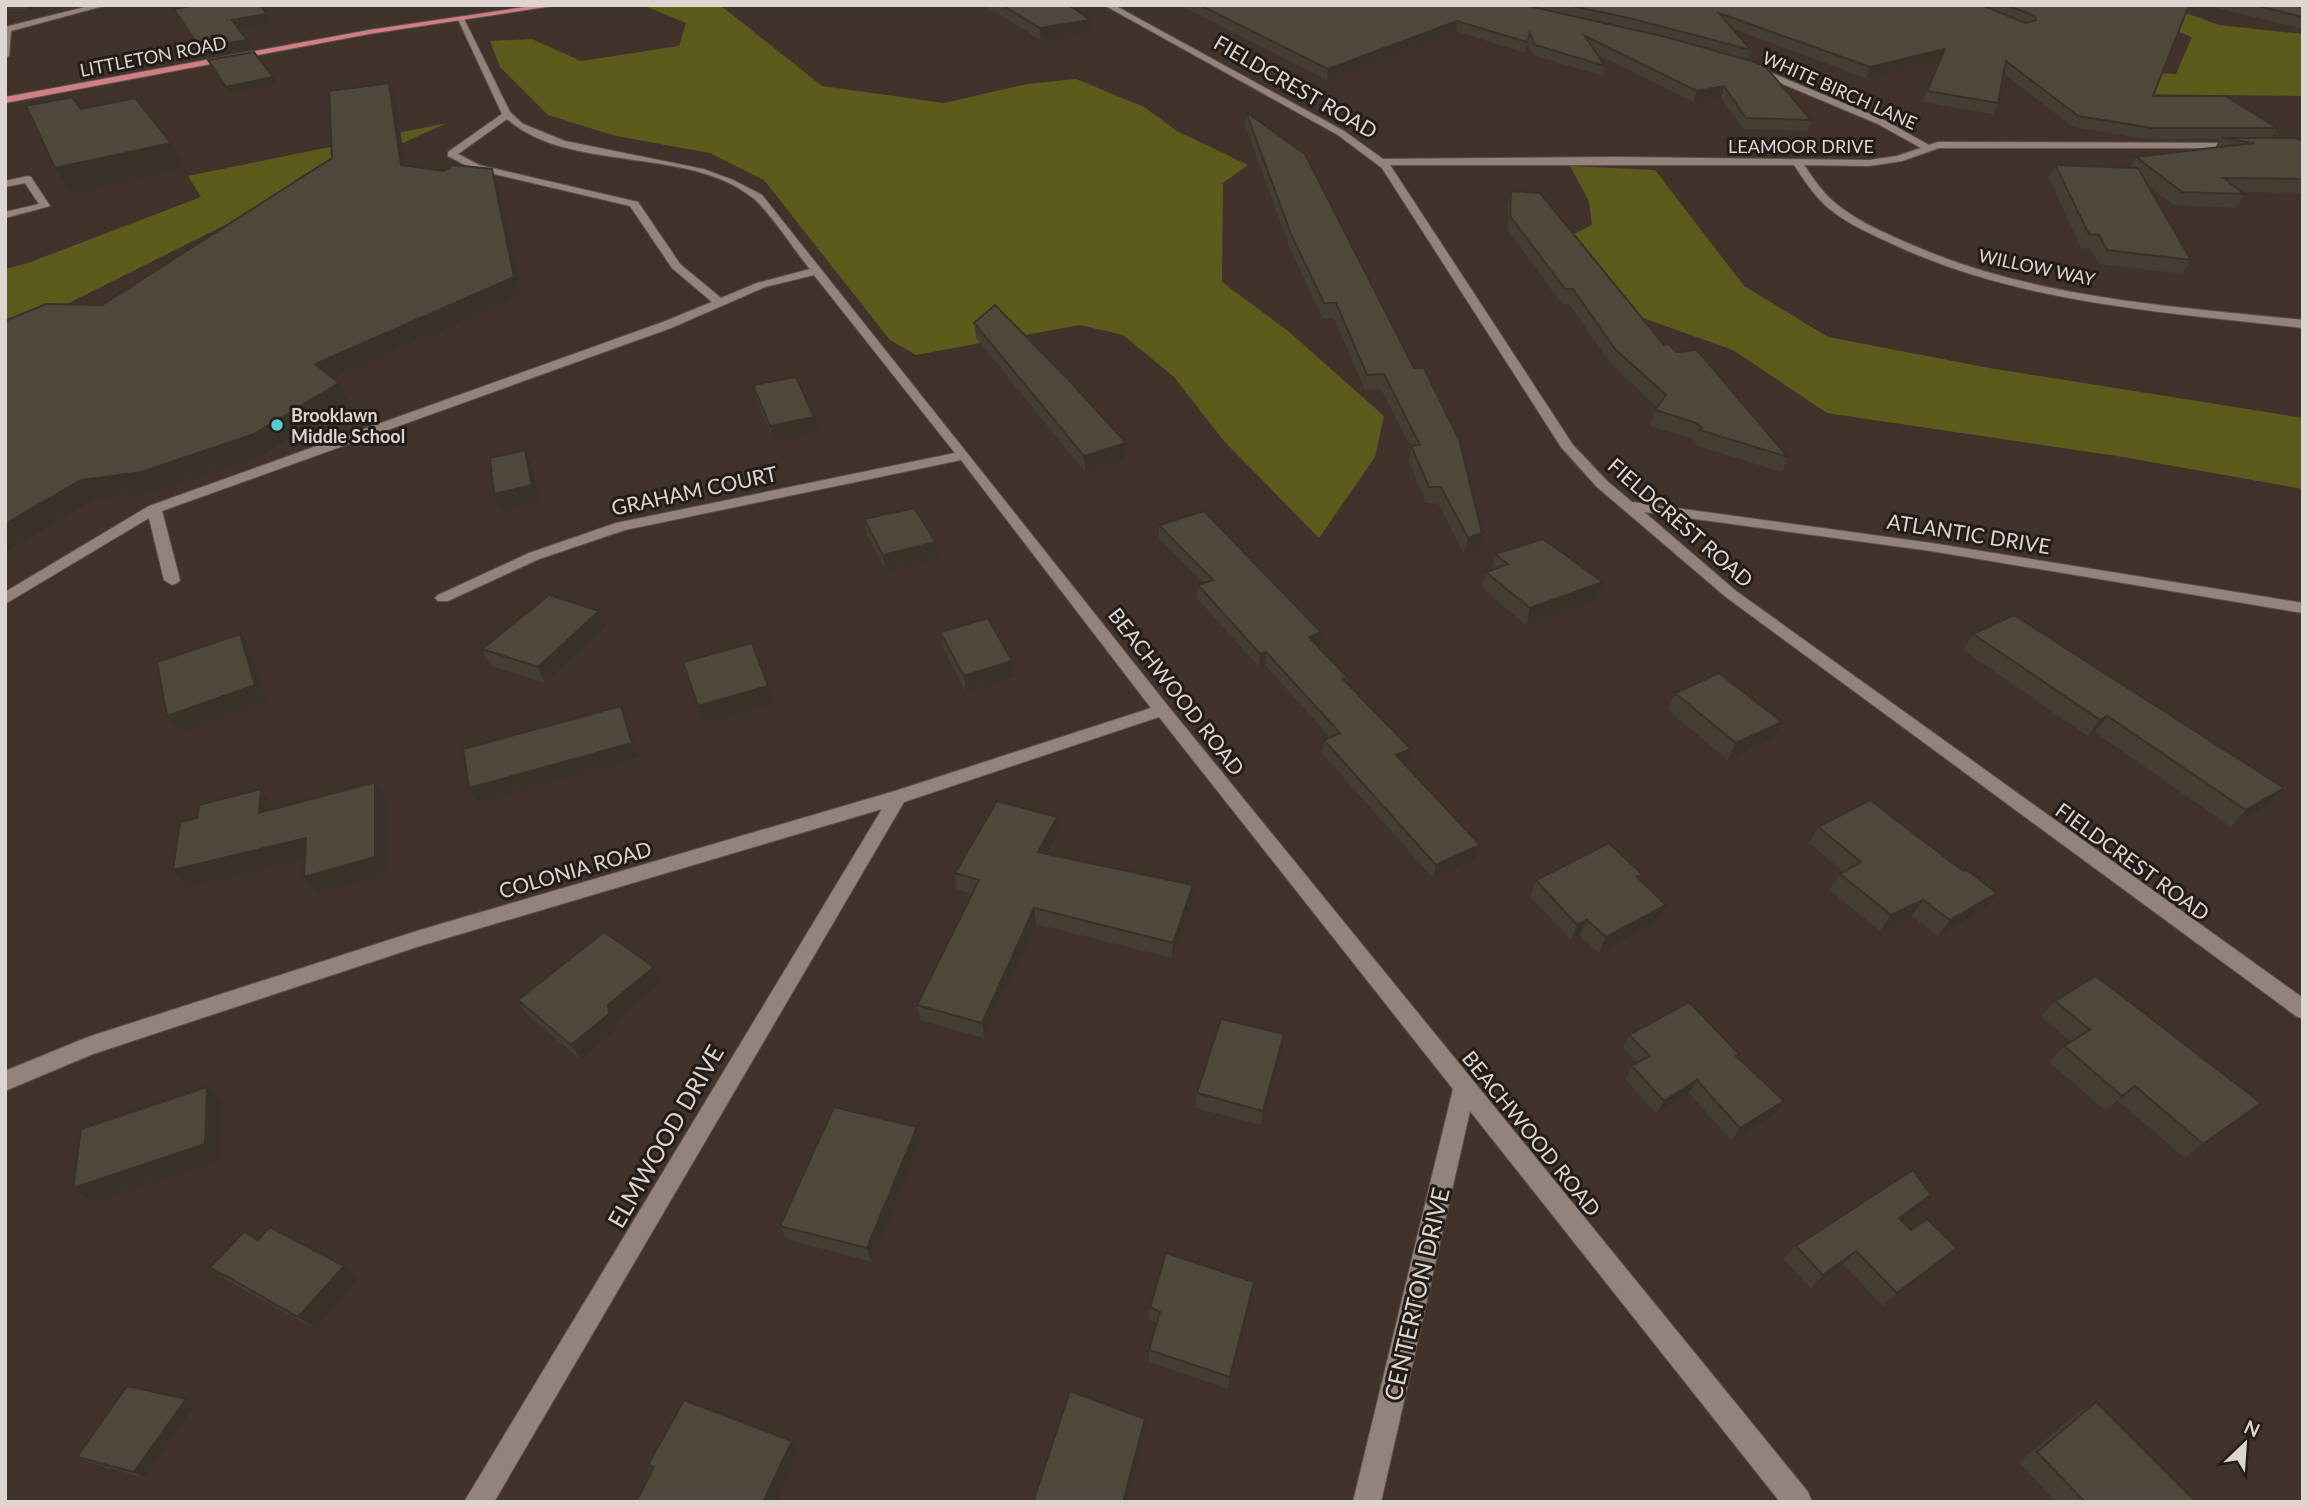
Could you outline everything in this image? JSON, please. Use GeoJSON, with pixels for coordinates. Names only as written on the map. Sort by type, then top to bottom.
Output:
{"type":"FeatureCollection","features":[{"type":"Feature","properties":{"kind":"main road","name":"LITTLETON ROAD"},"geometry":{"type":"LineString","coordinates":[[5,100],[279,48],[555,5]]}},
{"type":"Feature","properties":{"kind":"street"},"geometry":{"type":"LineString","coordinates":[[5,55],[6,29],[103,5]]}},
{"type":"Feature","properties":{"kind":"street","name":"FIELDCREST ROAD"},"geometry":{"type":"LineString","coordinates":[[1108,5],[1341,133],[1381,162],[1568,447],[1602,484],[1731,594],[2303,1010]]}},
{"type":"Feature","properties":{"kind":"street"},"geometry":{"type":"LineString","coordinates":[[460,19],[507,116],[451,154],[476,167],[634,204],[677,267],[718,301]]}},
{"type":"Feature","properties":{"kind":"street","name":"WHITE BIRCH LANE"},"geometry":{"type":"LineString","coordinates":[[1744,65],[1869,117],[1928,148]]}},
{"type":"Feature","properties":{"kind":"street","name":"BEACHWOOD ROAD"},"geometry":{"type":"LineString","coordinates":[[507,116],[524,128],[547,137],[677,165],[740,186],[758,197],[964,455],[1162,710],[1798,1502]]}},
{"type":"Feature","properties":{"kind":"street","name":"LEAMOOR DRIVE"},"geometry":{"type":"LineString","coordinates":[[1381,162],[1615,160],[1869,163],[1899,159],[1938,145],[2249,145]]}},
{"type":"Feature","properties":{"kind":"street","name":"WILLOW WAY"},"geometry":{"type":"LineString","coordinates":[[1798,163],[1831,205],[1899,244],[1946,264],[2003,280],[2090,297],[2303,324]]}},
{"type":"Feature","properties":{"kind":"street"},"geometry":{"type":"LineString","coordinates":[[5,184],[28,179],[45,206],[5,215]]}},
{"type":"Feature","properties":{"kind":"street"},"geometry":{"type":"LineString","coordinates":[[5,599],[154,509],[667,325],[718,301],[761,285],[816,271]]}},
{"type":"Feature","properties":{"kind":"street","name":"GRAHAM COURT"},"geometry":{"type":"LineString","coordinates":[[443,598],[534,556],[621,526],[964,455]]}},
{"type":"Feature","properties":{"kind":"street","name":"ATLANTIC DRIVE"},"geometry":{"type":"LineString","coordinates":[[1628,506],[1931,547],[2303,608]]}},
{"type":"Feature","properties":{"kind":"street"},"geometry":{"type":"LineString","coordinates":[[154,509],[172,580]]}},
{"type":"Feature","properties":{"kind":"street","name":"COLONIA ROAD"},"geometry":{"type":"LineString","coordinates":[[5,1081],[88,1046],[420,938],[898,797],[1162,710]]}},
{"type":"Feature","properties":{"kind":"street","name":"ELMWOOD DRIVE"},"geometry":{"type":"LineString","coordinates":[[478,1502],[582,1332],[725,1085],[898,797]]}},
{"type":"Feature","properties":{"kind":"street","name":"CENTERTON DRIVE"},"geometry":{"type":"LineString","coordinates":[[1367,1502],[1465,1086]]}},
{"type":"Feature","properties":{"kind":"shaded area"},"geometry":{"type":"Polygon","coordinates":[[[720,5],[822,86],[944,103],[1027,84],[1076,79],[1144,107],[1177,131],[1248,165],[1223,183],[1222,282],[1288,331],[1384,416],[1375,457],[1319,538],[1224,441],[1174,377],[1123,335],[1080,325],[916,355],[890,340],[764,180],[710,153],[616,136],[548,115],[500,67],[490,41],[532,39],[581,61],[679,46],[686,23],[645,6],[720,5]]]}},
{"type":"Feature","properties":{"kind":"shaded area"},"geometry":{"type":"Polygon","coordinates":[[[2110,5],[2163,5],[2219,25],[2303,34],[2303,96],[2124,94],[2072,68],[2176,74],[2192,37],[2110,5]]]}},
{"type":"Feature","properties":{"kind":"shaded area"},"geometry":{"type":"Polygon","coordinates":[[[447,123],[257,209],[5,335],[5,269],[28,263],[201,197],[188,176],[447,123]]]}},
{"type":"Feature","properties":{"kind":"shaded area"},"geometry":{"type":"Polygon","coordinates":[[[1570,166],[1655,170],[1744,286],[1828,337],[1989,368],[2303,418],[2303,489],[2117,456],[1827,413],[1733,350],[1643,318],[1586,282],[1556,243],[1592,225],[1589,201],[1570,166]]]}},
{"type":"Feature","properties":{"kind":"building"},"geometry":{"type":"Polygon","coordinates":[[[197,5],[260,5],[267,14],[232,20],[247,40],[200,48],[174,9],[197,5]]]}},
{"type":"Feature","properties":{"kind":"building"},"geometry":{"type":"Polygon","coordinates":[[[1002,5],[1069,5],[1090,20],[1040,28],[1002,5]]]}},
{"type":"Feature","properties":{"kind":"building"},"geometry":{"type":"Polygon","coordinates":[[[1200,5],[1524,5],[1666,37],[1765,66],[1811,120],[1746,118],[1724,86],[1697,91],[1585,36],[1605,66],[1535,45],[1530,33],[1527,42],[1457,21],[1328,69],[1200,5]]]}},
{"type":"Feature","properties":{"kind":"building"},"geometry":{"type":"Polygon","coordinates":[[[1568,5],[1981,5],[2026,23],[2036,20],[2035,16],[2006,5],[2189,5],[2153,96],[2226,96],[2277,128],[2152,128],[2078,116],[2006,61],[1998,103],[1927,91],[1945,49],[1870,67],[1719,13],[1751,50],[1568,5]]]}},
{"type":"Feature","properties":{"kind":"building"},"geometry":{"type":"Polygon","coordinates":[[[2253,5],[2303,5],[2303,17],[2253,5]]]}},
{"type":"Feature","properties":{"kind":"building"},"geometry":{"type":"Polygon","coordinates":[[[254,52],[273,77],[226,87],[208,60],[254,52]]]}},
{"type":"Feature","properties":{"kind":"building","name":"Brooklawn Middle School"},"geometry":{"type":"Polygon","coordinates":[[[389,83],[401,165],[444,171],[453,165],[492,169],[514,277],[315,364],[339,383],[254,434],[141,472],[81,480],[5,524],[5,321],[46,304],[102,305],[332,158],[329,91],[389,83]]]}},
{"type":"Feature","properties":{"kind":"building"},"geometry":{"type":"Polygon","coordinates":[[[72,97],[81,109],[135,98],[171,143],[55,168],[26,106],[72,97]]]}},
{"type":"Feature","properties":{"kind":"building"},"geometry":{"type":"Polygon","coordinates":[[[1246,112],[1305,154],[1414,368],[1424,368],[1459,439],[1482,533],[1468,538],[1441,487],[1429,487],[1411,446],[1420,445],[1384,374],[1367,375],[1336,303],[1324,303],[1291,234],[1246,112]]]}},
{"type":"Feature","properties":{"kind":"building"},"geometry":{"type":"Polygon","coordinates":[[[2221,138],[2296,138],[2303,142],[2303,179],[2224,178],[2244,194],[2182,192],[2136,157],[2254,143],[2221,138]]]}},
{"type":"Feature","properties":{"kind":"building"},"geometry":{"type":"Polygon","coordinates":[[[2055,165],[2138,168],[2191,260],[2107,250],[2099,235],[2089,234],[2055,165]]]}},
{"type":"Feature","properties":{"kind":"building"},"geometry":{"type":"Polygon","coordinates":[[[1511,191],[1540,193],[1664,345],[1669,344],[1676,352],[1697,350],[1788,457],[1700,430],[1702,428],[1696,423],[1655,410],[1666,395],[1615,349],[1573,289],[1565,289],[1510,216],[1511,191]]]}},
{"type":"Feature","properties":{"kind":"building"},"geometry":{"type":"Polygon","coordinates":[[[995,305],[1126,443],[1084,456],[974,323],[995,305]]]}},
{"type":"Feature","properties":{"kind":"building"},"geometry":{"type":"Polygon","coordinates":[[[796,377],[814,417],[770,426],[753,385],[796,377]]]}},
{"type":"Feature","properties":{"kind":"building"},"geometry":{"type":"Polygon","coordinates":[[[525,450],[532,485],[494,494],[490,458],[525,450]]]}},
{"type":"Feature","properties":{"kind":"building"},"geometry":{"type":"Polygon","coordinates":[[[914,508],[936,542],[883,555],[864,519],[914,508]]]}},
{"type":"Feature","properties":{"kind":"building"},"geometry":{"type":"Polygon","coordinates":[[[1204,511],[1321,632],[1309,637],[1348,678],[1343,679],[1411,749],[1396,755],[1480,845],[1436,865],[1324,740],[1340,733],[1266,652],[1260,654],[1198,585],[1213,580],[1159,525],[1204,511]]]}},
{"type":"Feature","properties":{"kind":"building"},"geometry":{"type":"Polygon","coordinates":[[[1543,539],[1603,582],[1530,608],[1486,572],[1508,564],[1495,554],[1543,539]]]}},
{"type":"Feature","properties":{"kind":"building"},"geometry":{"type":"Polygon","coordinates":[[[549,595],[599,611],[538,667],[482,649],[549,595]]]}},
{"type":"Feature","properties":{"kind":"building"},"geometry":{"type":"Polygon","coordinates":[[[2014,615],[2284,788],[2246,810],[2107,716],[2100,720],[1973,634],[2014,615]]]}},
{"type":"Feature","properties":{"kind":"building"},"geometry":{"type":"Polygon","coordinates":[[[988,618],[1012,661],[964,676],[940,632],[988,618]]]}},
{"type":"Feature","properties":{"kind":"building"},"geometry":{"type":"Polygon","coordinates":[[[240,634],[255,685],[167,716],[157,662],[240,634]]]}},
{"type":"Feature","properties":{"kind":"building"},"geometry":{"type":"Polygon","coordinates":[[[752,643],[768,686],[698,706],[683,662],[752,643]]]}},
{"type":"Feature","properties":{"kind":"building"},"geometry":{"type":"Polygon","coordinates":[[[1719,673],[1782,722],[1736,743],[1675,693],[1719,673]]]}},
{"type":"Feature","properties":{"kind":"building"},"geometry":{"type":"Polygon","coordinates":[[[621,706],[632,743],[469,788],[463,749],[621,706]]]}},
{"type":"Feature","properties":{"kind":"building"},"geometry":{"type":"Polygon","coordinates":[[[375,782],[375,857],[304,877],[306,838],[173,870],[180,822],[197,818],[199,805],[261,789],[259,813],[375,782]]]}},
{"type":"Feature","properties":{"kind":"building"},"geometry":{"type":"Polygon","coordinates":[[[1870,800],[1963,871],[1967,870],[1997,893],[1950,920],[1923,900],[1891,915],[1840,874],[1861,862],[1818,827],[1870,800]]]}},
{"type":"Feature","properties":{"kind":"building"},"geometry":{"type":"Polygon","coordinates":[[[997,801],[1057,817],[1038,852],[1193,885],[1173,943],[1034,908],[982,1023],[917,1005],[979,880],[955,873],[997,801]]]}},
{"type":"Feature","properties":{"kind":"building"},"geometry":{"type":"Polygon","coordinates":[[[1609,843],[1643,875],[1637,877],[1666,905],[1606,937],[1587,920],[1577,925],[1536,880],[1609,843]]]}},
{"type":"Feature","properties":{"kind":"building"},"geometry":{"type":"Polygon","coordinates":[[[604,932],[654,967],[608,1005],[609,1014],[571,1045],[518,1000],[604,932]]]}},
{"type":"Feature","properties":{"kind":"building"},"geometry":{"type":"Polygon","coordinates":[[[2096,976],[2261,1103],[2203,1144],[2135,1086],[2122,1096],[2064,1046],[2090,1030],[2055,1001],[2096,976]]]}},
{"type":"Feature","properties":{"kind":"building"},"geometry":{"type":"Polygon","coordinates":[[[1689,1002],[1739,1054],[1736,1056],[1784,1101],[1740,1128],[1697,1080],[1664,1101],[1632,1066],[1650,1056],[1629,1035],[1689,1002]]]}},
{"type":"Feature","properties":{"kind":"building"},"geometry":{"type":"Polygon","coordinates":[[[1221,1019],[1284,1034],[1263,1111],[1197,1093],[1221,1019]]]}},
{"type":"Feature","properties":{"kind":"building"},"geometry":{"type":"Polygon","coordinates":[[[207,1087],[205,1144],[73,1188],[81,1129],[207,1087]]]}},
{"type":"Feature","properties":{"kind":"building"},"geometry":{"type":"Polygon","coordinates":[[[834,1107],[917,1127],[867,1248],[780,1226],[834,1107]]]}},
{"type":"Feature","properties":{"kind":"building"},"geometry":{"type":"Polygon","coordinates":[[[1913,1170],[1931,1195],[1899,1218],[1911,1230],[1927,1219],[1957,1248],[1897,1293],[1856,1251],[1823,1275],[1796,1246],[1913,1170]]]}},
{"type":"Feature","properties":{"kind":"building"},"geometry":{"type":"Polygon","coordinates":[[[270,1227],[344,1266],[298,1317],[210,1267],[244,1232],[258,1240],[270,1227]]]}},
{"type":"Feature","properties":{"kind":"building"},"geometry":{"type":"Polygon","coordinates":[[[1166,1253],[1254,1282],[1230,1377],[1149,1350],[1160,1312],[1150,1307],[1166,1253]]]}},
{"type":"Feature","properties":{"kind":"building"},"geometry":{"type":"Polygon","coordinates":[[[127,1386],[186,1399],[134,1472],[77,1457],[127,1386]]]}},
{"type":"Feature","properties":{"kind":"building"},"geometry":{"type":"Polygon","coordinates":[[[1070,1391],[1145,1419],[1123,1502],[1033,1502],[1070,1391]]]}},
{"type":"Feature","properties":{"kind":"building"},"geometry":{"type":"Polygon","coordinates":[[[684,1400],[792,1441],[763,1502],[636,1502],[654,1467],[648,1465],[684,1400]]]}},
{"type":"Feature","properties":{"kind":"building"},"geometry":{"type":"Polygon","coordinates":[[[2096,1402],[2196,1502],[2085,1502],[2037,1452],[2096,1402]]]}},
{"type":"Feature","properties":{"kind":"place","name":"Brooklawn Middle School"},"geometry":{"type":"Point","coordinates":[277,425]}}]}
